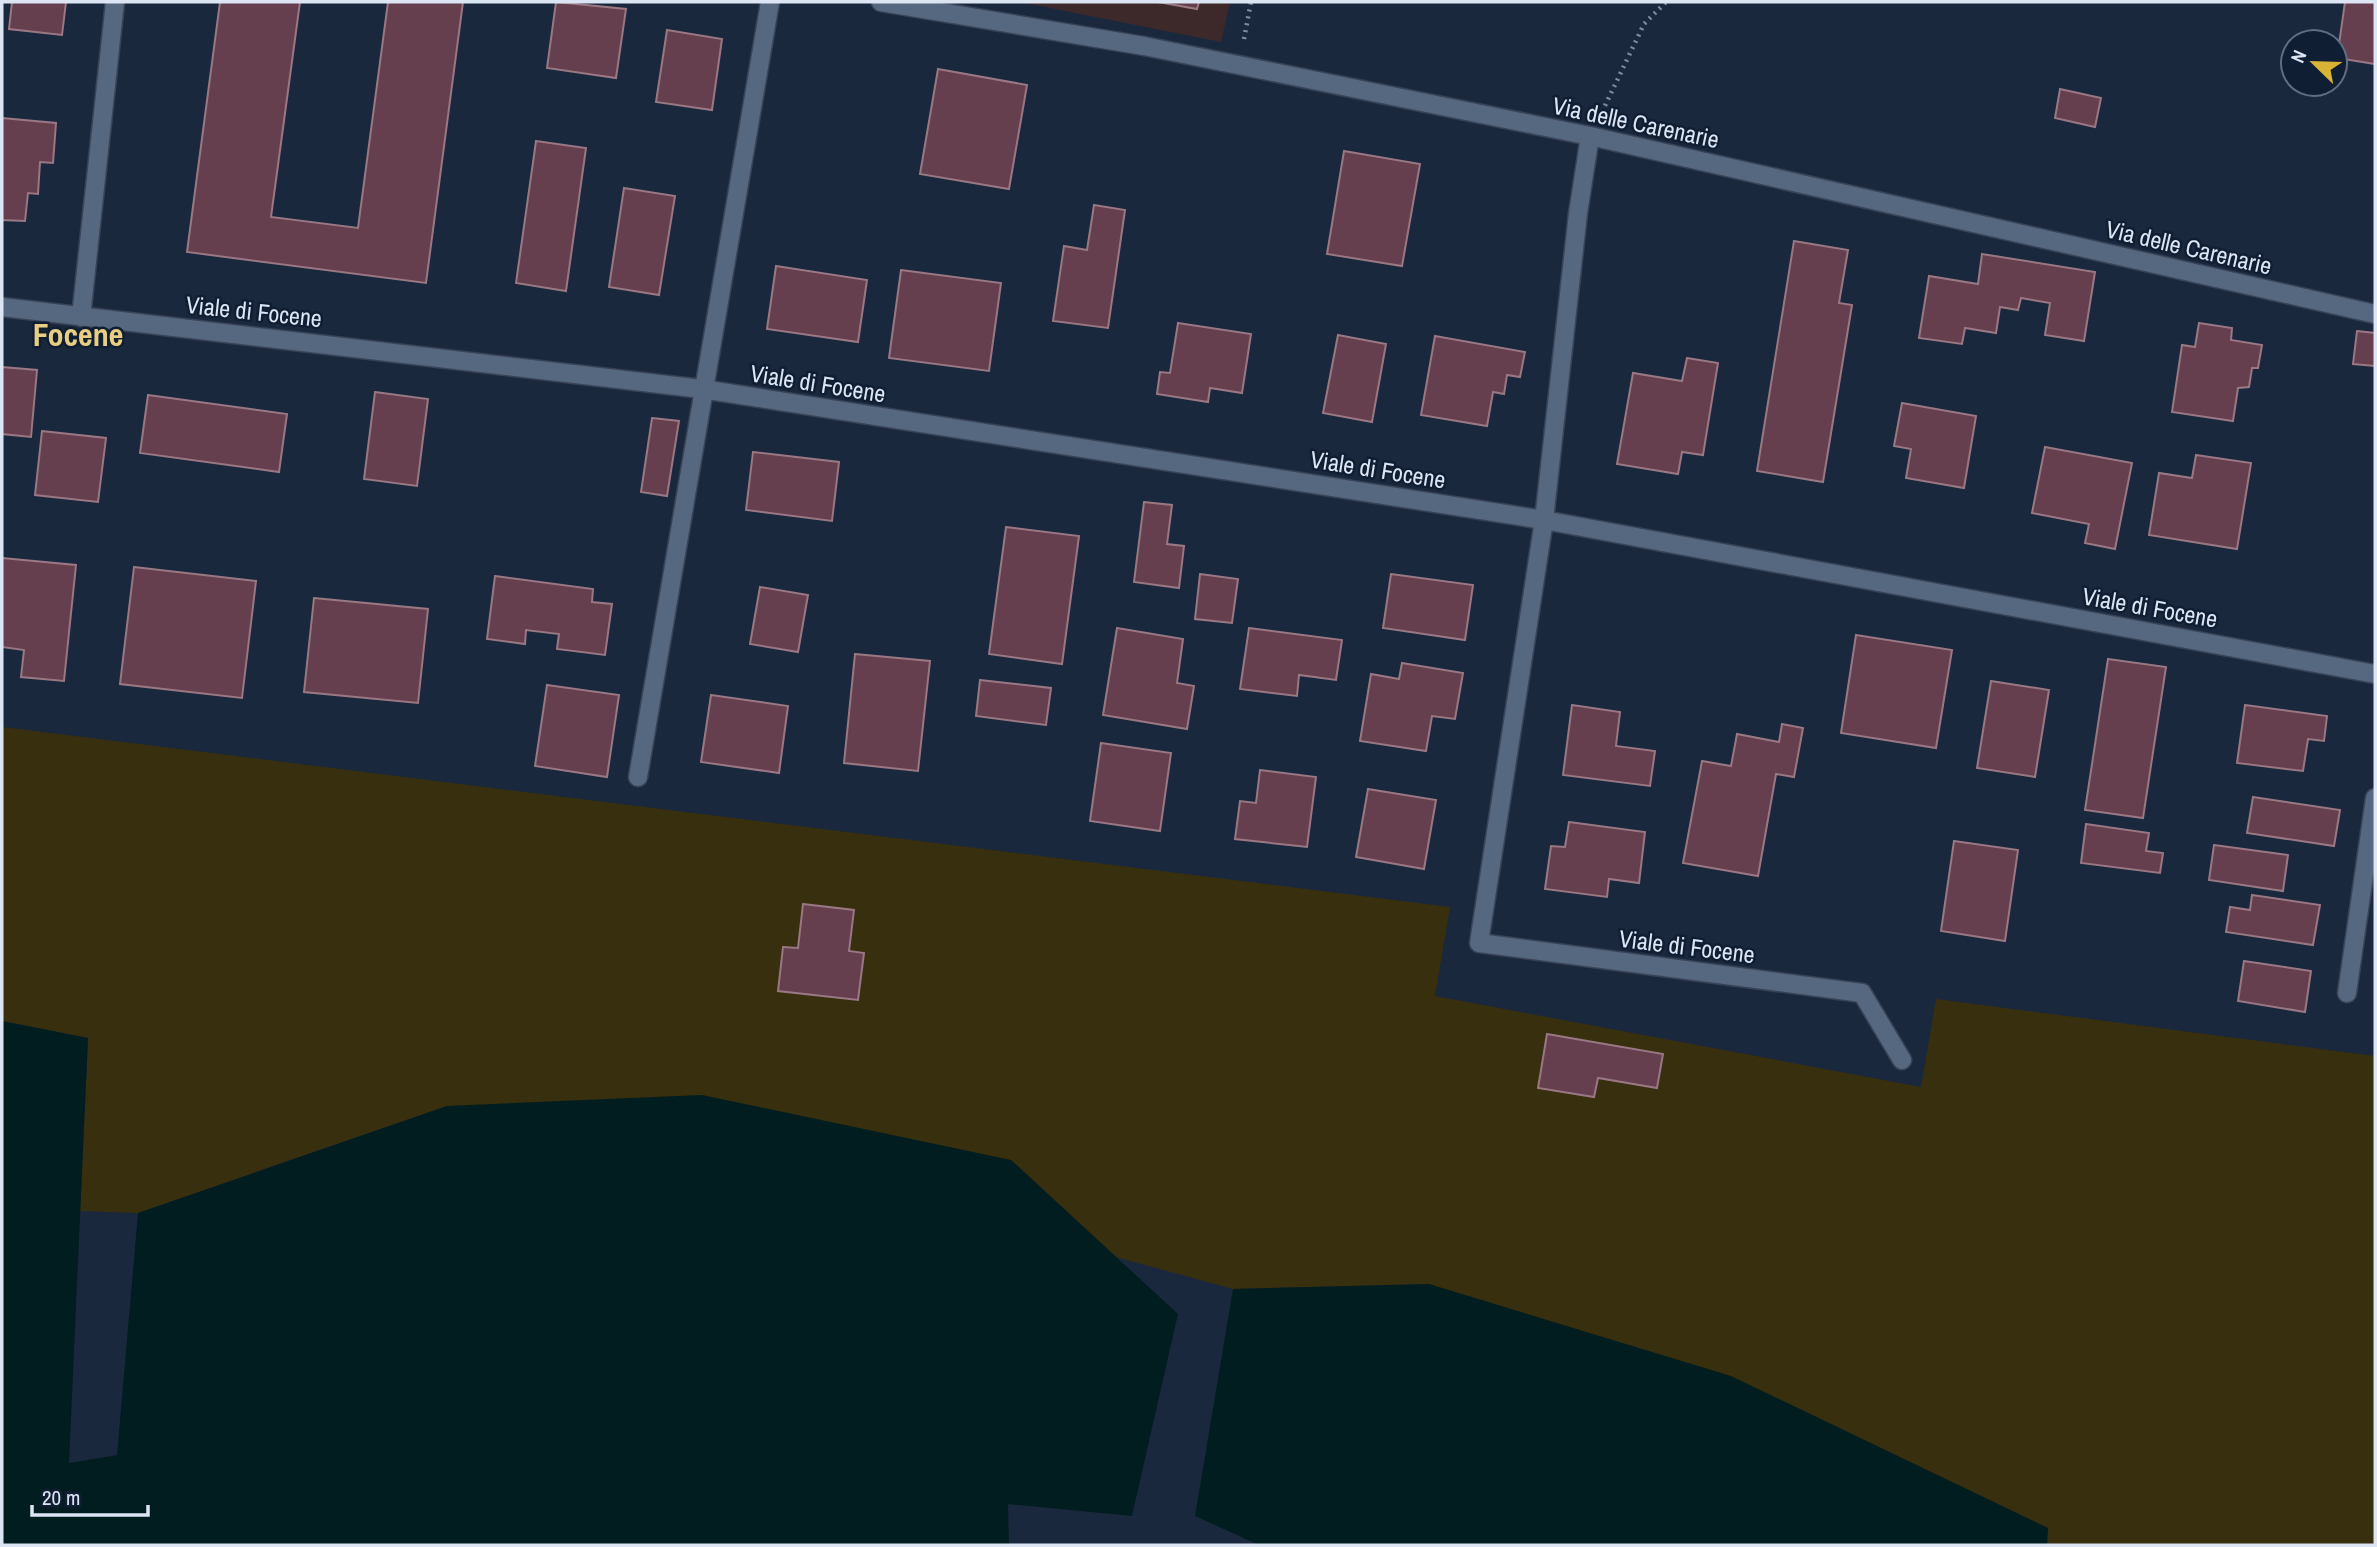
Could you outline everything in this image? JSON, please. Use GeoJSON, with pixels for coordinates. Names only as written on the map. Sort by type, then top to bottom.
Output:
{"type":"FeatureCollection","features":[{"type":"Feature","properties":{"kind":"street"},"geometry":{"type":"LineString","coordinates":[[81,317],[115,2]]}},
{"type":"Feature","properties":{"kind":"street"},"geometry":{"type":"LineString","coordinates":[[638,778],[702,389],[770,2]]}},
{"type":"Feature","properties":{"kind":"street","name":"Via delle Carenarie"},"geometry":{"type":"LineString","coordinates":[[881,2],[1239,65],[1590,136],[2375,314]]}},
{"type":"Feature","properties":{"kind":"street","name":"Viale di Focene"},"geometry":{"type":"LineString","coordinates":[[1590,136],[1578,214],[1544,520],[1479,943],[1862,993],[1902,1060]]}},
{"type":"Feature","properties":{"kind":"street","name":"Viale di Focene"},"geometry":{"type":"LineString","coordinates":[[2,307],[702,389],[1544,520],[2375,674]]}},
{"type":"Feature","properties":{"kind":"street"},"geometry":{"type":"LineString","coordinates":[[2347,993],[2375,798]]}},
{"type":"Feature","properties":{"kind":"path"},"geometry":{"type":"LineString","coordinates":[[1239,65],[1251,2]]}},
{"type":"Feature","properties":{"kind":"path"},"geometry":{"type":"LineString","coordinates":[[1590,136],[1644,24],[1666,2]]}},
{"type":"Feature","properties":{"kind":"shaded area"},"geometry":{"type":"Polygon","coordinates":[[[1020,2],[1230,2],[1221,42],[1020,2]]]}},
{"type":"Feature","properties":{"kind":"shaded area"},"geometry":{"type":"Polygon","coordinates":[[[2,1021],[88,1038],[69,1463],[117,1455],[138,1213],[447,1106],[702,1095],[1011,1160],[1178,1314],[1132,1516],[1008,1504],[1009,1545],[2,1545],[2,1021]]]}},
{"type":"Feature","properties":{"kind":"shaded area"},"geometry":{"type":"Polygon","coordinates":[[[1429,1284],[1731,1376],[2048,1528],[2047,1545],[1259,1545],[1195,1516],[1233,1289],[1429,1284]]]}},
{"type":"Feature","properties":{"kind":"sand"},"geometry":{"type":"Polygon","coordinates":[[[2,727],[1450,907],[1435,996],[1921,1087],[1936,999],[2375,1056],[2375,1545],[2047,1545],[2048,1528],[1429,1284],[1233,1289],[1116,1257],[1011,1160],[447,1106],[138,1213],[80,1211],[88,1038],[2,1021],[2,727]]]}},
{"type":"Feature","properties":{"kind":"building"},"geometry":{"type":"Polygon","coordinates":[[[12,2],[66,2],[62,35],[9,29],[12,2]]]}},
{"type":"Feature","properties":{"kind":"building"},"geometry":{"type":"Polygon","coordinates":[[[220,2],[300,2],[271,217],[358,228],[388,2],[463,2],[426,283],[187,252],[220,2]]]}},
{"type":"Feature","properties":{"kind":"building"},"geometry":{"type":"Polygon","coordinates":[[[556,2],[626,9],[616,78],[547,68],[556,2]]]}},
{"type":"Feature","properties":{"kind":"building"},"geometry":{"type":"Polygon","coordinates":[[[1158,2],[1199,2],[1197,9],[1158,2]]]}},
{"type":"Feature","properties":{"kind":"building"},"geometry":{"type":"Polygon","coordinates":[[[2345,2],[2375,2],[2375,64],[2349,60],[2349,28],[2341,28],[2345,2]]]}},
{"type":"Feature","properties":{"kind":"building"},"geometry":{"type":"Polygon","coordinates":[[[667,30],[722,39],[712,110],[656,102],[667,30]]]}},
{"type":"Feature","properties":{"kind":"building"},"geometry":{"type":"Polygon","coordinates":[[[938,69],[1027,85],[1009,189],[920,174],[938,69]]]}},
{"type":"Feature","properties":{"kind":"building"},"geometry":{"type":"Polygon","coordinates":[[[2060,89],[2101,98],[2095,127],[2055,118],[2060,89]]]}},
{"type":"Feature","properties":{"kind":"building"},"geometry":{"type":"Polygon","coordinates":[[[2,118],[56,123],[53,163],[40,162],[38,194],[28,193],[25,221],[2,220],[2,118]]]}},
{"type":"Feature","properties":{"kind":"building"},"geometry":{"type":"Polygon","coordinates":[[[536,141],[586,148],[566,291],[516,283],[536,141]]]}},
{"type":"Feature","properties":{"kind":"building"},"geometry":{"type":"Polygon","coordinates":[[[1344,151],[1420,164],[1402,266],[1327,254],[1344,151]]]}},
{"type":"Feature","properties":{"kind":"building"},"geometry":{"type":"Polygon","coordinates":[[[624,188],[675,196],[659,295],[609,287],[624,188]]]}},
{"type":"Feature","properties":{"kind":"building"},"geometry":{"type":"Polygon","coordinates":[[[1094,205],[1125,210],[1108,328],[1053,321],[1064,246],[1087,250],[1094,205]]]}},
{"type":"Feature","properties":{"kind":"building"},"geometry":{"type":"Polygon","coordinates":[[[1794,241],[1848,250],[1839,303],[1852,305],[1823,482],[1757,471],[1794,241]]]}},
{"type":"Feature","properties":{"kind":"building"},"geometry":{"type":"Polygon","coordinates":[[[1982,254],[2095,272],[2084,341],[2045,335],[2050,303],[2021,298],[2018,310],[2000,307],[1996,333],[1965,328],[1962,344],[1919,338],[1929,276],[1978,284],[1982,254]]]}},
{"type":"Feature","properties":{"kind":"building"},"geometry":{"type":"Polygon","coordinates":[[[776,266],[867,280],[858,342],[767,329],[776,266]]]}},
{"type":"Feature","properties":{"kind":"building"},"geometry":{"type":"Polygon","coordinates":[[[901,270],[1001,283],[989,371],[889,358],[901,270]]]}},
{"type":"Feature","properties":{"kind":"building"},"geometry":{"type":"Polygon","coordinates":[[[1178,323],[1251,334],[1242,393],[1210,388],[1208,402],[1157,394],[1160,372],[1170,373],[1178,323]]]}},
{"type":"Feature","properties":{"kind":"building"},"geometry":{"type":"Polygon","coordinates":[[[2199,323],[2232,328],[2231,340],[2262,345],[2258,368],[2252,368],[2249,387],[2238,388],[2233,421],[2172,412],[2182,345],[2195,347],[2199,323]]]}},
{"type":"Feature","properties":{"kind":"building"},"geometry":{"type":"Polygon","coordinates":[[[2357,331],[2375,333],[2375,366],[2353,364],[2357,331]]]}},
{"type":"Feature","properties":{"kind":"building"},"geometry":{"type":"Polygon","coordinates":[[[1338,335],[1386,344],[1372,422],[1323,413],[1338,335]]]}},
{"type":"Feature","properties":{"kind":"building"},"geometry":{"type":"Polygon","coordinates":[[[1435,336],[1525,352],[1520,377],[1507,375],[1504,394],[1493,392],[1487,426],[1421,415],[1435,336]]]}},
{"type":"Feature","properties":{"kind":"building"},"geometry":{"type":"Polygon","coordinates":[[[1687,358],[1718,363],[1703,455],[1682,452],[1678,474],[1617,464],[1633,373],[1682,381],[1687,358]]]}},
{"type":"Feature","properties":{"kind":"building"},"geometry":{"type":"Polygon","coordinates":[[[2,367],[37,370],[31,437],[2,434],[2,367]]]}},
{"type":"Feature","properties":{"kind":"building"},"geometry":{"type":"Polygon","coordinates":[[[375,392],[428,399],[417,486],[364,479],[375,392]]]}},
{"type":"Feature","properties":{"kind":"building"},"geometry":{"type":"Polygon","coordinates":[[[148,395],[287,414],[279,472],[140,453],[148,395]]]}},
{"type":"Feature","properties":{"kind":"building"},"geometry":{"type":"Polygon","coordinates":[[[1902,403],[1976,416],[1964,488],[1906,478],[1911,449],[1894,446],[1902,403]]]}},
{"type":"Feature","properties":{"kind":"building"},"geometry":{"type":"Polygon","coordinates":[[[652,418],[679,421],[667,496],[641,492],[652,418]]]}},
{"type":"Feature","properties":{"kind":"building"},"geometry":{"type":"Polygon","coordinates":[[[42,431],[106,438],[98,502],[35,495],[42,431]]]}},
{"type":"Feature","properties":{"kind":"building"},"geometry":{"type":"Polygon","coordinates":[[[2045,447],[2132,463],[2115,549],[2085,543],[2089,524],[2032,513],[2045,447]]]}},
{"type":"Feature","properties":{"kind":"building"},"geometry":{"type":"Polygon","coordinates":[[[753,452],[839,462],[832,521],[746,510],[753,452]]]}},
{"type":"Feature","properties":{"kind":"building"},"geometry":{"type":"Polygon","coordinates":[[[2196,455],[2251,463],[2237,549],[2149,535],[2159,473],[2192,478],[2196,455]]]}},
{"type":"Feature","properties":{"kind":"building"},"geometry":{"type":"Polygon","coordinates":[[[1144,502],[1172,505],[1167,544],[1184,546],[1179,588],[1134,582],[1144,502]]]}},
{"type":"Feature","properties":{"kind":"building"},"geometry":{"type":"Polygon","coordinates":[[[1006,527],[1079,536],[1062,664],[989,654],[1006,527]]]}},
{"type":"Feature","properties":{"kind":"building"},"geometry":{"type":"Polygon","coordinates":[[[2,558],[76,565],[64,681],[21,677],[24,650],[2,647],[2,558]]]}},
{"type":"Feature","properties":{"kind":"building"},"geometry":{"type":"Polygon","coordinates":[[[134,567],[256,581],[242,698],[120,684],[134,567]]]}},
{"type":"Feature","properties":{"kind":"building"},"geometry":{"type":"Polygon","coordinates":[[[1200,574],[1238,579],[1232,623],[1195,619],[1200,574]]]}},
{"type":"Feature","properties":{"kind":"building"},"geometry":{"type":"Polygon","coordinates":[[[1391,574],[1473,585],[1465,640],[1383,628],[1391,574]]]}},
{"type":"Feature","properties":{"kind":"building"},"geometry":{"type":"Polygon","coordinates":[[[495,576],[593,589],[592,602],[612,604],[605,655],[557,649],[559,634],[526,630],[525,644],[487,639],[495,576]]]}},
{"type":"Feature","properties":{"kind":"building"},"geometry":{"type":"Polygon","coordinates":[[[760,587],[808,595],[798,652],[750,644],[760,587]]]}},
{"type":"Feature","properties":{"kind":"building"},"geometry":{"type":"Polygon","coordinates":[[[314,598],[428,609],[418,703],[304,692],[314,598]]]}},
{"type":"Feature","properties":{"kind":"building"},"geometry":{"type":"Polygon","coordinates":[[[1117,628],[1183,639],[1177,683],[1194,686],[1187,729],[1103,715],[1117,628]]]}},
{"type":"Feature","properties":{"kind":"building"},"geometry":{"type":"Polygon","coordinates":[[[1249,628],[1342,640],[1336,680],[1299,675],[1297,696],[1240,689],[1249,628]]]}},
{"type":"Feature","properties":{"kind":"building"},"geometry":{"type":"Polygon","coordinates":[[[1856,635],[1952,650],[1936,748],[1841,733],[1856,635]]]}},
{"type":"Feature","properties":{"kind":"building"},"geometry":{"type":"Polygon","coordinates":[[[855,654],[930,661],[918,771],[844,763],[855,654]]]}},
{"type":"Feature","properties":{"kind":"building"},"geometry":{"type":"Polygon","coordinates":[[[2108,659],[2166,667],[2143,818],[2085,810],[2108,659]]]}},
{"type":"Feature","properties":{"kind":"building"},"geometry":{"type":"Polygon","coordinates":[[[1402,663],[1463,673],[1455,719],[1432,716],[1426,751],[1360,741],[1371,674],[1399,679],[1402,663]]]}},
{"type":"Feature","properties":{"kind":"building"},"geometry":{"type":"Polygon","coordinates":[[[980,680],[1051,688],[1046,725],[976,716],[980,680]]]}},
{"type":"Feature","properties":{"kind":"building"},"geometry":{"type":"Polygon","coordinates":[[[1991,681],[2049,690],[2035,777],[1977,768],[1991,681]]]}},
{"type":"Feature","properties":{"kind":"building"},"geometry":{"type":"Polygon","coordinates":[[[547,685],[619,695],[607,777],[535,766],[547,685]]]}},
{"type":"Feature","properties":{"kind":"building"},"geometry":{"type":"Polygon","coordinates":[[[711,695],[788,706],[779,773],[701,762],[711,695]]]}},
{"type":"Feature","properties":{"kind":"building"},"geometry":{"type":"Polygon","coordinates":[[[1572,705],[1620,712],[1616,746],[1655,751],[1650,786],[1563,775],[1572,705]]]}},
{"type":"Feature","properties":{"kind":"building"},"geometry":{"type":"Polygon","coordinates":[[[2245,705],[2327,716],[2324,741],[2308,739],[2303,771],[2237,763],[2245,705]]]}},
{"type":"Feature","properties":{"kind":"building"},"geometry":{"type":"Polygon","coordinates":[[[1782,724],[1803,728],[1794,777],[1776,774],[1758,876],[1683,863],[1702,761],[1731,766],[1737,734],[1779,742],[1782,724]]]}},
{"type":"Feature","properties":{"kind":"building"},"geometry":{"type":"Polygon","coordinates":[[[1101,743],[1171,753],[1160,831],[1090,821],[1101,743]]]}},
{"type":"Feature","properties":{"kind":"building"},"geometry":{"type":"Polygon","coordinates":[[[1260,770],[1316,777],[1307,847],[1235,839],[1240,801],[1256,803],[1260,770]]]}},
{"type":"Feature","properties":{"kind":"building"},"geometry":{"type":"Polygon","coordinates":[[[1368,789],[1436,800],[1424,869],[1356,857],[1368,789]]]}},
{"type":"Feature","properties":{"kind":"building"},"geometry":{"type":"Polygon","coordinates":[[[2253,797],[2340,810],[2334,846],[2247,833],[2253,797]]]}},
{"type":"Feature","properties":{"kind":"building"},"geometry":{"type":"Polygon","coordinates":[[[1569,822],[1645,832],[1639,883],[1609,879],[1607,897],[1545,889],[1551,846],[1565,847],[1569,822]]]}},
{"type":"Feature","properties":{"kind":"building"},"geometry":{"type":"Polygon","coordinates":[[[2086,824],[2149,833],[2146,851],[2163,853],[2160,873],[2081,863],[2086,824]]]}},
{"type":"Feature","properties":{"kind":"building"},"geometry":{"type":"Polygon","coordinates":[[[1954,841],[2018,850],[2005,941],[1941,931],[1954,841]]]}},
{"type":"Feature","properties":{"kind":"building"},"geometry":{"type":"Polygon","coordinates":[[[2214,845],[2288,855],[2283,891],[2209,880],[2214,845]]]}},
{"type":"Feature","properties":{"kind":"building"},"geometry":{"type":"Polygon","coordinates":[[[2252,895],[2320,905],[2313,945],[2226,932],[2230,907],[2250,910],[2252,895]]]}},
{"type":"Feature","properties":{"kind":"building"},"geometry":{"type":"Polygon","coordinates":[[[803,904],[854,910],[849,951],[864,953],[858,1000],[778,991],[783,947],[798,948],[803,904]]]}},
{"type":"Feature","properties":{"kind":"building"},"geometry":{"type":"Polygon","coordinates":[[[2244,961],[2311,971],[2305,1012],[2238,1001],[2244,961]]]}},
{"type":"Feature","properties":{"kind":"building"},"geometry":{"type":"Polygon","coordinates":[[[1547,1034],[1663,1054],[1657,1088],[1598,1078],[1594,1097],[1538,1088],[1547,1034]]]}},
{"type":"Feature","properties":{"kind":"district","name":"Focene"},"geometry":{"type":"Point","coordinates":[78,334]}}]}
